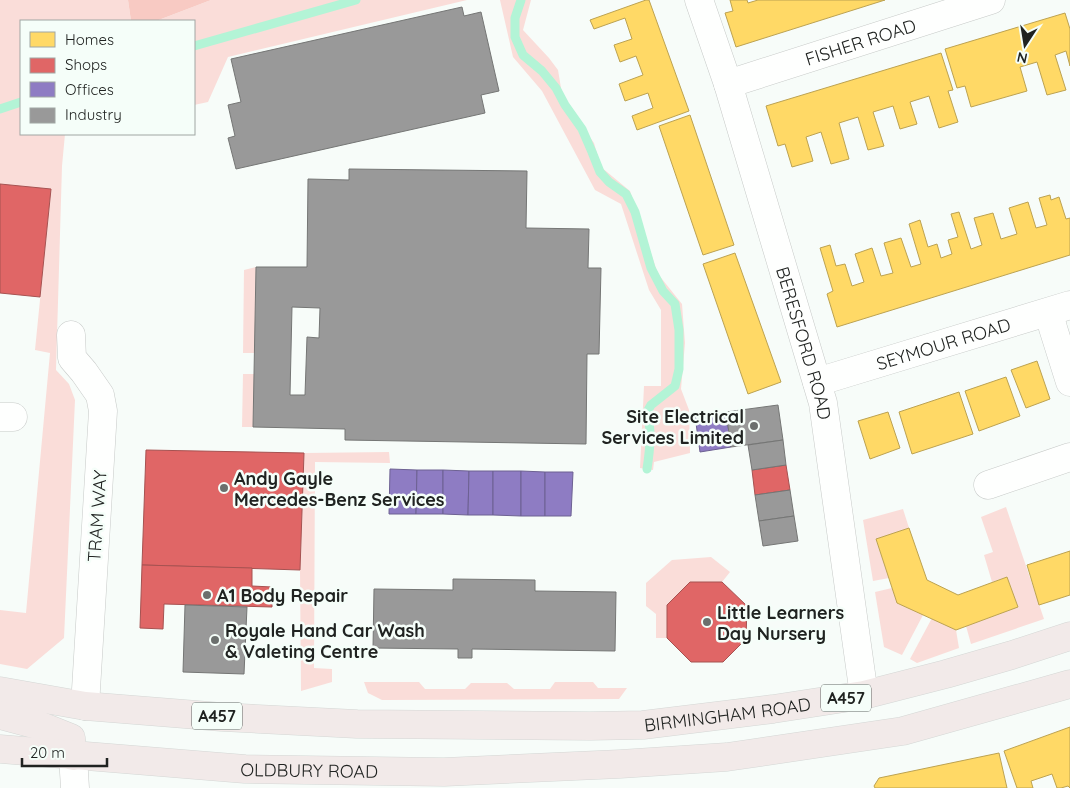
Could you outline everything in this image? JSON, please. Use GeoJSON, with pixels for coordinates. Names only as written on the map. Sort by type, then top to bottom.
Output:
{"type":"FeatureCollection","features":[{"type":"Feature","properties":{"kind":"main road","name":"BIRMINGHAM ROAD"},"geometry":{"type":"LineString","coordinates":[[85,706],[222,717],[357,724],[643,725],[773,709],[864,695],[1002,658],[1070,636]]}},
{"type":"Feature","properties":{"kind":"main road","name":"OLDBURY ROAD"},"geometry":{"type":"LineString","coordinates":[[0,749],[245,769],[444,772],[727,758],[903,731],[1070,684]]}},
{"type":"Feature","properties":{"kind":"main road","name":"A457"},"geometry":{"type":"LineString","coordinates":[[0,690],[85,706]]}},
{"type":"Feature","properties":{"kind":"main road"},"geometry":{"type":"LineString","coordinates":[[0,715],[40,726],[71,738],[73,756]]}},
{"type":"Feature","properties":{"kind":"street","name":"BERESFORD ROAD"},"geometry":{"type":"LineString","coordinates":[[699,0],[728,84],[823,403],[864,695]]}},
{"type":"Feature","properties":{"kind":"street","name":"FISHER ROAD"},"geometry":{"type":"LineString","coordinates":[[728,84],[991,0]]}},
{"type":"Feature","properties":{"kind":"street","name":"SEYMOUR ROAD"},"geometry":{"type":"LineString","coordinates":[[817,382],[1060,308]]}},
{"type":"Feature","properties":{"kind":"street"},"geometry":{"type":"LineString","coordinates":[[1060,308],[1070,382]]}},
{"type":"Feature","properties":{"kind":"street","name":"TRAM WAY"},"geometry":{"type":"LineString","coordinates":[[71,335],[72,358],[100,395],[103,411],[85,706]]}},
{"type":"Feature","properties":{"kind":"street"},"geometry":{"type":"LineString","coordinates":[[988,485],[1070,457]]}},
{"type":"Feature","properties":{"kind":"street"},"geometry":{"type":"LineString","coordinates":[[73,756],[75,788]]}},
{"type":"Feature","properties":{"kind":"shaded area"},"geometry":{"type":"Polygon","coordinates":[[[0,0],[128,0],[131,20],[20,20],[20,135],[65,135],[62,166],[56,370],[69,384],[75,400],[64,638],[27,669],[0,664],[0,610],[26,613],[50,353],[35,350],[51,190],[0,184],[0,0]]]}},
{"type":"Feature","properties":{"kind":"shaded area"},"geometry":{"type":"Polygon","coordinates":[[[128,0],[211,0],[159,20],[131,20],[128,0]]]}},
{"type":"Feature","properties":{"kind":"shaded area"},"geometry":{"type":"Polygon","coordinates":[[[211,0],[467,0],[228,57],[208,102],[195,105],[195,20],[159,20],[211,0]]]}},
{"type":"Feature","properties":{"kind":"shaded area"},"geometry":{"type":"Polygon","coordinates":[[[500,0],[531,0],[523,30],[558,70],[563,100],[594,143],[601,167],[630,191],[658,274],[682,304],[685,343],[681,389],[689,410],[690,453],[654,462],[653,470],[640,468],[644,386],[661,386],[661,310],[649,290],[621,204],[595,190],[542,91],[513,57],[500,0]]]}},
{"type":"Feature","properties":{"kind":"shaded area"},"geometry":{"type":"Polygon","coordinates":[[[256,267],[255,353],[243,353],[244,270],[256,267]]]}},
{"type":"Feature","properties":{"kind":"shaded area"},"geometry":{"type":"Polygon","coordinates":[[[243,374],[254,374],[253,427],[242,427],[243,374]]]}},
{"type":"Feature","properties":{"kind":"shaded area"},"geometry":{"type":"Polygon","coordinates":[[[389,452],[390,463],[315,462],[314,668],[332,669],[332,682],[301,691],[300,570],[304,453],[389,452]]]}},
{"type":"Feature","properties":{"kind":"shaded area"},"geometry":{"type":"Polygon","coordinates":[[[1006,507],[1044,619],[971,644],[966,626],[1018,607],[1007,577],[992,582],[984,555],[993,552],[981,517],[1006,507]]]}},
{"type":"Feature","properties":{"kind":"shaded area"},"geometry":{"type":"Polygon","coordinates":[[[903,509],[909,528],[876,540],[889,578],[873,581],[863,520],[903,509]]]}},
{"type":"Feature","properties":{"kind":"shaded area"},"geometry":{"type":"Polygon","coordinates":[[[711,557],[730,572],[722,582],[690,582],[667,605],[667,638],[656,638],[656,614],[646,606],[646,583],[672,560],[711,557]]]}},
{"type":"Feature","properties":{"kind":"shaded area"},"geometry":{"type":"Polygon","coordinates":[[[892,588],[923,615],[902,655],[884,647],[875,592],[892,588]]]}},
{"type":"Feature","properties":{"kind":"shaded area"},"geometry":{"type":"Polygon","coordinates":[[[932,618],[956,630],[959,648],[917,663],[910,659],[932,618]]]}},
{"type":"Feature","properties":{"kind":"shaded area"},"geometry":{"type":"Polygon","coordinates":[[[364,682],[419,682],[425,689],[465,689],[471,683],[507,683],[514,689],[550,689],[555,682],[593,682],[598,688],[627,688],[619,699],[382,700],[368,693],[364,682]]]}},
{"type":"Feature","properties":{"kind":"building: Homes"},"geometry":{"type":"Polygon","coordinates":[[[649,0],[689,111],[637,130],[632,116],[653,108],[648,93],[625,101],[619,84],[643,75],[636,56],[620,62],[614,45],[632,39],[625,18],[594,29],[590,20],[649,0]]]}},
{"type":"Feature","properties":{"kind":"building: Homes"},"geometry":{"type":"Polygon","coordinates":[[[730,0],[747,0],[748,3],[758,0],[885,0],[736,47],[725,13],[733,11],[730,0]]]}},
{"type":"Feature","properties":{"kind":"building: Homes"},"geometry":{"type":"Polygon","coordinates":[[[1065,13],[1070,29],[1070,66],[1066,51],[1055,55],[1066,90],[1047,95],[1037,62],[1020,67],[1027,91],[971,107],[965,86],[957,88],[945,49],[1065,13]]]}},
{"type":"Feature","properties":{"kind":"building: Homes"},"geometry":{"type":"Polygon","coordinates":[[[941,53],[953,90],[948,91],[958,122],[939,128],[929,96],[910,102],[917,124],[900,129],[893,106],[873,112],[884,146],[868,150],[858,117],[839,123],[849,159],[831,164],[821,132],[806,137],[813,161],[792,167],[785,144],[778,146],[766,106],[941,53]]]}},
{"type":"Feature","properties":{"kind":"building: Homes"},"geometry":{"type":"Polygon","coordinates":[[[690,115],[734,245],[703,255],[659,126],[690,115]]]}},
{"type":"Feature","properties":{"kind":"building: Homes"},"geometry":{"type":"Polygon","coordinates":[[[1050,195],[1051,200],[1059,197],[1066,219],[1070,218],[1070,255],[837,327],[827,294],[833,291],[820,248],[830,245],[836,266],[845,264],[852,286],[864,282],[855,254],[872,248],[881,276],[893,273],[884,243],[901,238],[911,267],[921,264],[909,224],[920,220],[928,247],[937,244],[941,258],[952,254],[948,240],[958,237],[951,214],[959,212],[971,249],[982,245],[974,218],[993,213],[1001,239],[1017,234],[1009,208],[1028,202],[1036,228],[1047,225],[1039,198],[1050,195]]]}},
{"type":"Feature","properties":{"kind":"building: Homes"},"geometry":{"type":"Polygon","coordinates":[[[735,253],[781,382],[748,394],[703,264],[735,253]]]}},
{"type":"Feature","properties":{"kind":"building: Homes"},"geometry":{"type":"Polygon","coordinates":[[[1037,361],[1050,399],[1026,408],[1011,370],[1037,361]]]}},
{"type":"Feature","properties":{"kind":"building: Homes"},"geometry":{"type":"Polygon","coordinates":[[[1006,377],[1020,416],[979,431],[965,391],[1006,377]]]}},
{"type":"Feature","properties":{"kind":"building: Homes"},"geometry":{"type":"Polygon","coordinates":[[[959,392],[973,434],[912,454],[899,412],[959,392]]]}},
{"type":"Feature","properties":{"kind":"building: Homes"},"geometry":{"type":"Polygon","coordinates":[[[888,412],[900,448],[870,459],[858,421],[888,412]]]}},
{"type":"Feature","properties":{"kind":"building: Homes"},"geometry":{"type":"Polygon","coordinates":[[[909,528],[927,580],[958,595],[1007,577],[1018,607],[956,630],[897,603],[876,539],[909,528]]]}},
{"type":"Feature","properties":{"kind":"building: Homes"},"geometry":{"type":"Polygon","coordinates":[[[1070,551],[1070,595],[1039,605],[1027,565],[1070,551]]]}},
{"type":"Feature","properties":{"kind":"building: Homes"},"geometry":{"type":"Polygon","coordinates":[[[1070,727],[1070,788],[1068,786],[1057,788],[1052,774],[1031,781],[1033,788],[1017,788],[1004,751],[1070,727]]]}},
{"type":"Feature","properties":{"kind":"building: Homes"},"geometry":{"type":"Polygon","coordinates":[[[999,753],[1007,788],[875,788],[874,786],[879,778],[999,753]]]}},
{"type":"Feature","properties":{"kind":"building: Shops"},"geometry":{"type":"Polygon","coordinates":[[[0,184],[51,189],[40,297],[0,293],[0,184]]]}},
{"type":"Feature","properties":{"kind":"building: Shops","name":"Andy Gayle Mercedes-Benz Services"},"geometry":{"type":"Polygon","coordinates":[[[146,450],[304,453],[300,570],[142,565],[146,450]]]}},
{"type":"Feature","properties":{"kind":"building: Shops"},"geometry":{"type":"Polygon","coordinates":[[[786,465],[790,490],[755,495],[752,470],[786,465]]]}},
{"type":"Feature","properties":{"kind":"building: Shops","name":"A1 Body Repair"},"geometry":{"type":"Polygon","coordinates":[[[142,565],[252,568],[252,586],[272,587],[272,607],[164,604],[163,629],[140,628],[142,565]]]}},
{"type":"Feature","properties":{"kind":"building: Shops","name":"Little Learners Day Nursery"},"geometry":{"type":"Polygon","coordinates":[[[690,582],[722,582],[747,606],[746,639],[723,662],[691,662],[667,638],[667,605],[690,582]]]}},
{"type":"Feature","properties":{"kind":"building: Offices"},"geometry":{"type":"Polygon","coordinates":[[[726,412],[731,447],[700,452],[695,416],[726,412]]]}},
{"type":"Feature","properties":{"kind":"building: Offices"},"geometry":{"type":"Polygon","coordinates":[[[390,469],[417,470],[416,514],[389,514],[390,469]]]}},
{"type":"Feature","properties":{"kind":"building: Offices"},"geometry":{"type":"Polygon","coordinates":[[[417,470],[443,470],[443,514],[416,514],[417,470]]]}},
{"type":"Feature","properties":{"kind":"building: Offices"},"geometry":{"type":"Polygon","coordinates":[[[443,470],[469,471],[468,515],[443,514],[443,470]]]}},
{"type":"Feature","properties":{"kind":"building: Offices"},"geometry":{"type":"Polygon","coordinates":[[[469,471],[493,471],[493,515],[468,515],[469,471]]]}},
{"type":"Feature","properties":{"kind":"building: Offices"},"geometry":{"type":"Polygon","coordinates":[[[493,471],[521,471],[521,516],[493,515],[493,471]]]}},
{"type":"Feature","properties":{"kind":"building: Offices"},"geometry":{"type":"Polygon","coordinates":[[[521,471],[545,472],[545,516],[521,516],[521,471]]]}},
{"type":"Feature","properties":{"kind":"building: Offices"},"geometry":{"type":"Polygon","coordinates":[[[545,472],[573,472],[571,516],[545,516],[545,472]]]}},
{"type":"Feature","properties":{"kind":"building: Industry"},"geometry":{"type":"Polygon","coordinates":[[[462,7],[464,16],[481,12],[499,91],[481,95],[485,113],[236,169],[228,138],[235,136],[228,105],[241,102],[231,59],[462,7]]]}},
{"type":"Feature","properties":{"kind":"building: Industry"},"geometry":{"type":"Polygon","coordinates":[[[349,169],[527,171],[526,228],[589,229],[588,268],[601,268],[599,354],[587,354],[586,444],[345,440],[345,429],[253,427],[256,267],[307,267],[308,179],[349,180],[349,169]],[[292,307],[290,395],[305,395],[307,337],[319,338],[320,308],[292,307]]]}},
{"type":"Feature","properties":{"kind":"building: Industry","name":"Site Electrical Services Limited"},"geometry":{"type":"Polygon","coordinates":[[[778,405],[783,440],[731,447],[726,412],[778,405]]]}},
{"type":"Feature","properties":{"kind":"building: Industry"},"geometry":{"type":"Polygon","coordinates":[[[783,440],[786,465],[752,470],[748,445],[783,440]]]}},
{"type":"Feature","properties":{"kind":"building: Industry"},"geometry":{"type":"Polygon","coordinates":[[[790,490],[794,516],[759,521],[755,495],[790,490]]]}},
{"type":"Feature","properties":{"kind":"building: Industry"},"geometry":{"type":"Polygon","coordinates":[[[794,516],[798,541],[763,546],[759,521],[794,516]]]}},
{"type":"Feature","properties":{"kind":"building: Industry"},"geometry":{"type":"Polygon","coordinates":[[[453,579],[535,580],[535,591],[616,592],[615,651],[472,649],[472,658],[458,658],[458,649],[373,648],[374,589],[453,590],[453,579]]]}},
{"type":"Feature","properties":{"kind":"building: Industry","name":"Royale Hand Car Wash & Valeting Centre"},"geometry":{"type":"Polygon","coordinates":[[[185,605],[247,607],[244,674],[183,672],[185,605]]]}},
{"type":"Feature","properties":{"kind":"waterway"},"geometry":{"type":"LineString","coordinates":[[195,46],[356,0]]}},
{"type":"Feature","properties":{"kind":"waterway"},"geometry":{"type":"LineString","coordinates":[[521,0],[515,18],[515,37],[523,55],[542,71],[556,88],[565,105],[582,129],[600,172],[609,182],[626,194],[635,212],[651,268],[663,291],[675,304],[679,330],[679,369],[675,386],[651,405],[647,412],[650,426],[647,469]]}},
{"type":"Feature","properties":{"kind":"waterway"},"geometry":{"type":"LineString","coordinates":[[0,109],[20,102]]}},
{"type":"Feature","properties":{"kind":"place","name":"Site Electrical Services Limited"},"geometry":{"type":"Point","coordinates":[754,426]}},
{"type":"Feature","properties":{"kind":"place","name":"Andy Gayle Mercedes-Benz Services"},"geometry":{"type":"Point","coordinates":[224,488]}},
{"type":"Feature","properties":{"kind":"place","name":"A1 Body Repair"},"geometry":{"type":"Point","coordinates":[207,595]}},
{"type":"Feature","properties":{"kind":"place","name":"Little Learners Day Nursery"},"geometry":{"type":"Point","coordinates":[707,622]}},
{"type":"Feature","properties":{"kind":"place","name":"Royale Hand Car Wash & Valeting Centre"},"geometry":{"type":"Point","coordinates":[215,640]}}]}
